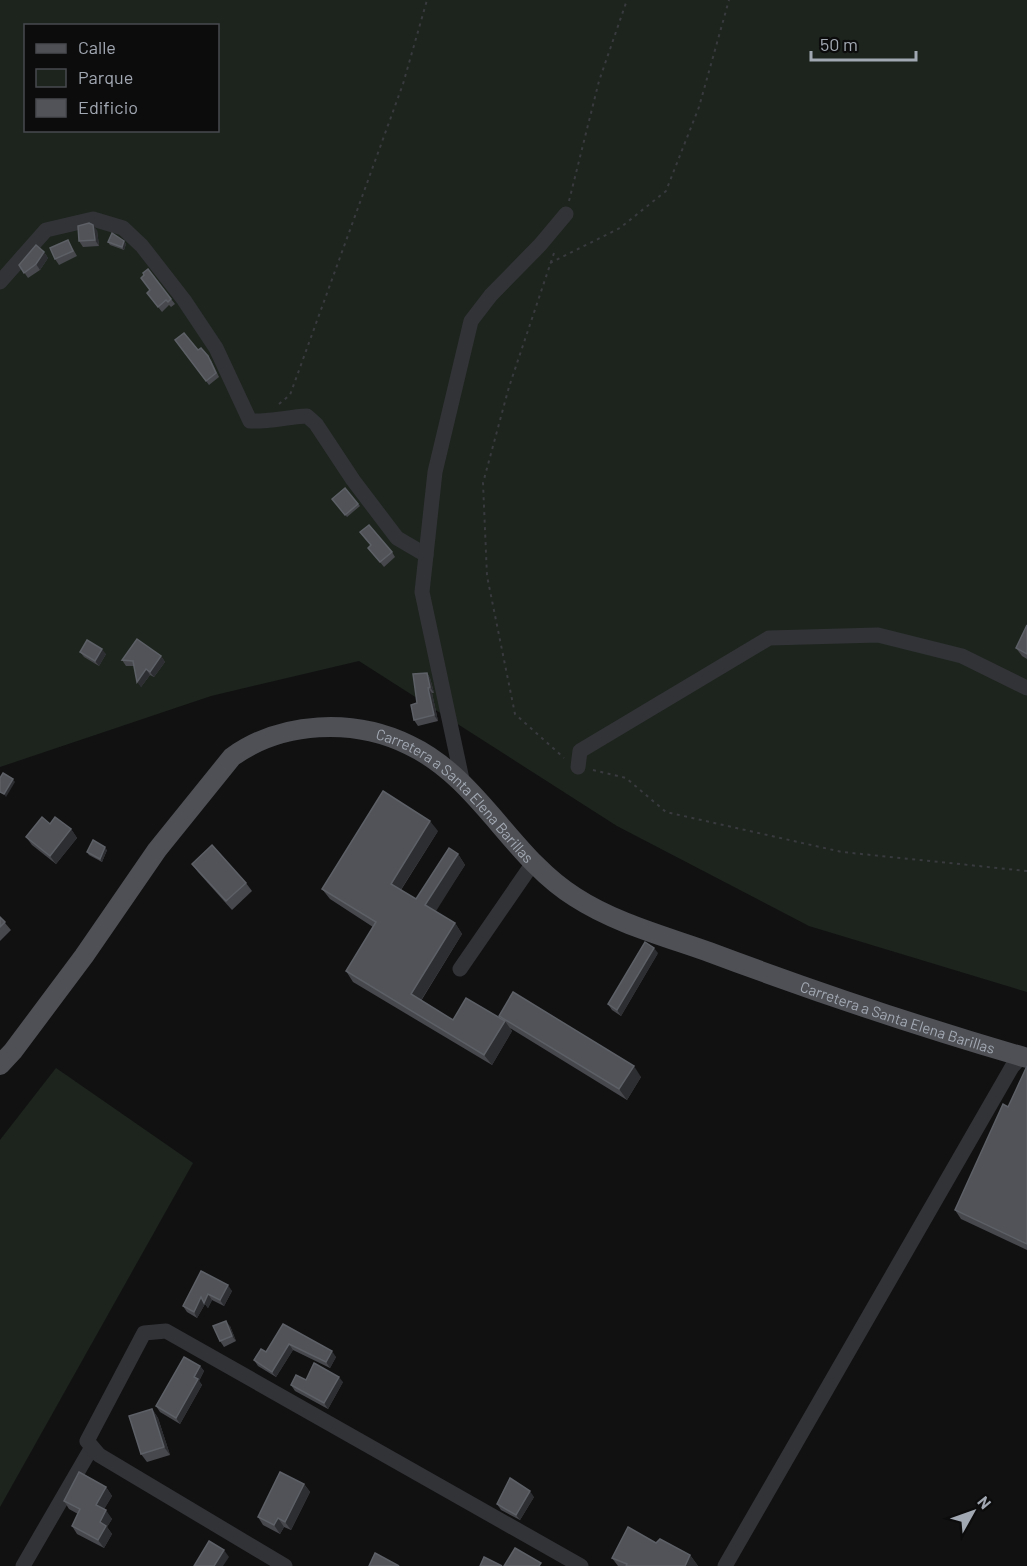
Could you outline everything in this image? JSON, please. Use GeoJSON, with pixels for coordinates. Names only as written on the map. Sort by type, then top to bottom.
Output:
{"type":"FeatureCollection","features":[{"type":"Feature","properties":{"kind":"main road","name":"Carretera a Santa Elena Barillas"},"geometry":{"type":"LineString","coordinates":[[0,1065],[84,956],[156,850],[232,757],[248,746],[272,737],[307,728],[336,727],[367,731],[409,744],[436,761],[463,783],[533,863],[575,897],[605,913],[743,965],[933,1031],[1024,1057]]}},
{"type":"Feature","properties":{"kind":"street"},"geometry":{"type":"LineString","coordinates":[[463,783],[422,592],[435,472],[471,321],[491,295],[540,245],[566,214]]}},
{"type":"Feature","properties":{"kind":"street"},"geometry":{"type":"LineString","coordinates":[[0,282],[46,230],[93,219],[123,228],[142,246],[184,300],[216,348],[250,421],[265,422],[287,417],[307,416],[316,424],[397,538],[426,555]]}},
{"type":"Feature","properties":{"kind":"street"},"geometry":{"type":"LineString","coordinates":[[579,767],[580,751],[769,638],[878,635],[962,656],[1027,688]]}},
{"type":"Feature","properties":{"kind":"street"},"geometry":{"type":"LineString","coordinates":[[460,969],[533,863]]}},
{"type":"Feature","properties":{"kind":"street"},"geometry":{"type":"LineString","coordinates":[[725,1566],[1012,1068],[1024,1057]]}},
{"type":"Feature","properties":{"kind":"street"},"geometry":{"type":"LineString","coordinates":[[285,1566],[99,1455],[87,1441],[144,1333],[166,1331],[581,1566]]}},
{"type":"Feature","properties":{"kind":"street"},"geometry":{"type":"LineString","coordinates":[[23,1566],[92,1447]]}},
{"type":"Feature","properties":{"kind":"path"},"geometry":{"type":"LineString","coordinates":[[259,421],[290,395],[404,84],[427,0]]}},
{"type":"Feature","properties":{"kind":"path"},"geometry":{"type":"LineString","coordinates":[[566,214],[599,81],[627,0]]}},
{"type":"Feature","properties":{"kind":"path"},"geometry":{"type":"LineString","coordinates":[[550,263],[620,228],[666,191],[699,107],[729,0]]}},
{"type":"Feature","properties":{"kind":"path"},"geometry":{"type":"LineString","coordinates":[[554,253],[509,387],[483,483],[487,576],[515,714],[572,765],[626,778],[666,812],[842,852],[1027,871]]}},
{"type":"Feature","properties":{"kind":"green space"},"geometry":{"type":"Polygon","coordinates":[[[0,0],[1027,0],[1027,992],[809,926],[617,826],[359,661],[211,696],[0,767],[0,0]]]}},
{"type":"Feature","properties":{"kind":"green space"},"geometry":{"type":"Polygon","coordinates":[[[56,1068],[193,1163],[0,1507],[0,1140],[56,1068]]]}},
{"type":"Feature","properties":{"kind":"building"},"geometry":{"type":"Polygon","coordinates":[[[89,223],[93,225],[95,240],[79,241],[78,226],[89,223]]]}},
{"type":"Feature","properties":{"kind":"building"},"geometry":{"type":"Polygon","coordinates":[[[112,233],[124,241],[122,247],[108,242],[112,233]]]}},
{"type":"Feature","properties":{"kind":"building"},"geometry":{"type":"Polygon","coordinates":[[[68,240],[73,251],[55,259],[50,248],[68,240]]]}},
{"type":"Feature","properties":{"kind":"building"},"geometry":{"type":"Polygon","coordinates":[[[36,245],[44,252],[36,264],[24,273],[19,265],[36,245]]]}},
{"type":"Feature","properties":{"kind":"building"},"geometry":{"type":"Polygon","coordinates":[[[148,269],[171,299],[158,307],[147,293],[150,290],[141,278],[148,269]]]}},
{"type":"Feature","properties":{"kind":"building"},"geometry":{"type":"Polygon","coordinates":[[[184,333],[198,350],[201,348],[208,356],[216,373],[206,381],[175,340],[184,333]]]}},
{"type":"Feature","properties":{"kind":"building"},"geometry":{"type":"Polygon","coordinates":[[[345,488],[358,504],[345,515],[332,499],[345,488]]]}},
{"type":"Feature","properties":{"kind":"building"},"geometry":{"type":"Polygon","coordinates":[[[369,525],[392,552],[380,562],[368,548],[371,545],[360,532],[369,525]]]}},
{"type":"Feature","properties":{"kind":"building"},"geometry":{"type":"Polygon","coordinates":[[[1027,625],[1027,654],[1016,648],[1027,625]]]}},
{"type":"Feature","properties":{"kind":"building"},"geometry":{"type":"Polygon","coordinates":[[[137,639],[161,656],[150,672],[146,669],[137,682],[133,661],[122,660],[137,639]]]}},
{"type":"Feature","properties":{"kind":"building"},"geometry":{"type":"Polygon","coordinates":[[[87,640],[102,649],[95,661],[80,652],[87,640]]]}},
{"type":"Feature","properties":{"kind":"building"},"geometry":{"type":"Polygon","coordinates":[[[427,673],[434,715],[414,720],[411,705],[417,703],[413,674],[427,673]]]}},
{"type":"Feature","properties":{"kind":"building"},"geometry":{"type":"Polygon","coordinates":[[[3,773],[13,779],[4,794],[0,792],[0,778],[3,773]]]}},
{"type":"Feature","properties":{"kind":"building"},"geometry":{"type":"Polygon","coordinates":[[[383,791],[430,821],[391,884],[416,899],[449,848],[458,854],[425,905],[455,923],[411,994],[453,1020],[466,998],[505,1021],[484,1055],[346,971],[376,922],[322,889],[383,791]]]}},
{"type":"Feature","properties":{"kind":"building"},"geometry":{"type":"Polygon","coordinates":[[[42,817],[50,824],[55,817],[71,829],[50,856],[26,837],[42,817]]]}},
{"type":"Feature","properties":{"kind":"building"},"geometry":{"type":"Polygon","coordinates":[[[93,840],[105,847],[100,859],[87,852],[93,840]]]}},
{"type":"Feature","properties":{"kind":"building"},"geometry":{"type":"Polygon","coordinates":[[[212,845],[246,883],[226,901],[192,864],[212,845]]]}},
{"type":"Feature","properties":{"kind":"building"},"geometry":{"type":"Polygon","coordinates":[[[0,917],[5,922],[0,927],[0,917]]]}},
{"type":"Feature","properties":{"kind":"building"},"geometry":{"type":"Polygon","coordinates":[[[645,942],[654,948],[617,1010],[608,1004],[645,942]]]}},
{"type":"Feature","properties":{"kind":"building"},"geometry":{"type":"Polygon","coordinates":[[[513,992],[634,1066],[619,1089],[499,1016],[513,992]]]}},
{"type":"Feature","properties":{"kind":"building"},"geometry":{"type":"Polygon","coordinates":[[[1027,1066],[1027,1244],[955,1210],[1003,1104],[1008,1107],[1027,1066]]]}},
{"type":"Feature","properties":{"kind":"building"},"geometry":{"type":"Polygon","coordinates":[[[201,1271],[228,1285],[220,1300],[208,1294],[204,1303],[201,1297],[194,1312],[183,1306],[201,1271]]]}},
{"type":"Feature","properties":{"kind":"building"},"geometry":{"type":"Polygon","coordinates":[[[226,1321],[232,1336],[220,1341],[213,1326],[226,1321]]]}},
{"type":"Feature","properties":{"kind":"building"},"geometry":{"type":"Polygon","coordinates":[[[283,1324],[332,1351],[326,1362],[289,1344],[272,1372],[254,1360],[261,1349],[266,1352],[283,1324]]]}},
{"type":"Feature","properties":{"kind":"building"},"geometry":{"type":"Polygon","coordinates":[[[184,1357],[200,1366],[194,1377],[198,1379],[176,1418],[156,1406],[184,1357]]]}},
{"type":"Feature","properties":{"kind":"building"},"geometry":{"type":"Polygon","coordinates":[[[314,1363],[339,1377],[324,1403],[291,1385],[296,1375],[306,1380],[314,1363]]]}},
{"type":"Feature","properties":{"kind":"building"},"geometry":{"type":"Polygon","coordinates":[[[152,1409],[164,1447],[141,1454],[129,1416],[152,1409]]]}},
{"type":"Feature","properties":{"kind":"building"},"geometry":{"type":"Polygon","coordinates":[[[79,1472],[106,1487],[96,1505],[106,1510],[100,1522],[106,1526],[98,1540],[72,1526],[80,1509],[64,1501],[79,1472]]]}},
{"type":"Feature","properties":{"kind":"building"},"geometry":{"type":"Polygon","coordinates":[[[280,1472],[304,1484],[285,1522],[278,1518],[274,1525],[258,1517],[280,1472]]]}},
{"type":"Feature","properties":{"kind":"building"},"geometry":{"type":"Polygon","coordinates":[[[510,1478],[530,1491],[516,1515],[497,1504],[510,1478]]]}},
{"type":"Feature","properties":{"kind":"building"},"geometry":{"type":"Polygon","coordinates":[[[628,1527],[656,1543],[660,1539],[690,1555],[685,1566],[626,1566],[627,1564],[612,1558],[628,1527]]]}},
{"type":"Feature","properties":{"kind":"building"},"geometry":{"type":"Polygon","coordinates":[[[209,1541],[224,1550],[214,1566],[194,1566],[209,1541]]]}},
{"type":"Feature","properties":{"kind":"building"},"geometry":{"type":"Polygon","coordinates":[[[515,1548],[541,1563],[539,1566],[504,1566],[515,1548]]]}},
{"type":"Feature","properties":{"kind":"building"},"geometry":{"type":"Polygon","coordinates":[[[375,1553],[399,1566],[369,1566],[375,1553]]]}},
{"type":"Feature","properties":{"kind":"building"},"geometry":{"type":"Polygon","coordinates":[[[484,1557],[502,1566],[480,1566],[484,1557]]]}}]}
